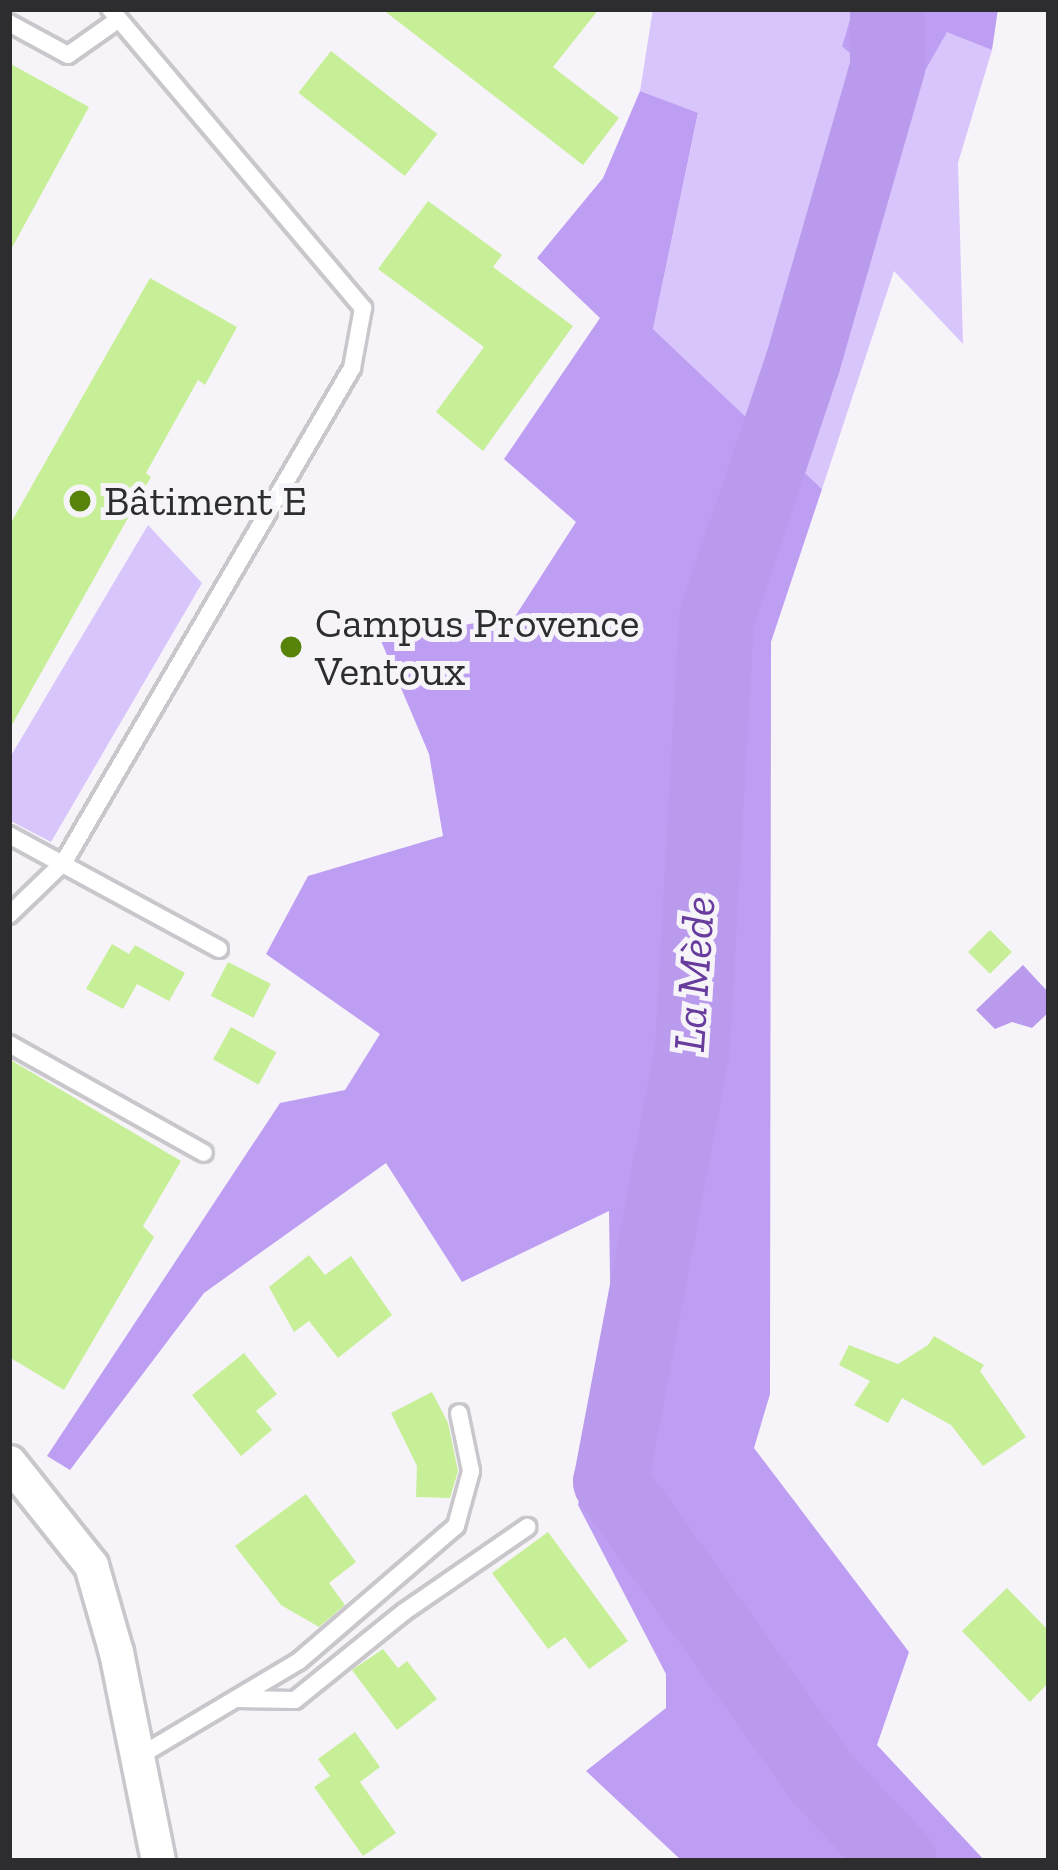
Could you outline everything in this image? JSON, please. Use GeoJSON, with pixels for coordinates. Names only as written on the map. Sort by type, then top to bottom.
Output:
{"type":"FeatureCollection","features":[{"type":"Feature","properties":{"kind":"street"},"geometry":{"type":"LineString","coordinates":[[9,1462],[91,1565],[158,1861]]}},
{"type":"Feature","properties":{"kind":"lane"},"geometry":{"type":"LineString","coordinates":[[9,23],[68,56],[114,14],[364,308],[352,368],[64,862],[9,915]]}},
{"type":"Feature","properties":{"kind":"lane"},"geometry":{"type":"LineString","coordinates":[[9,835],[219,950]]}},
{"type":"Feature","properties":{"kind":"lane"},"geometry":{"type":"LineString","coordinates":[[9,1044],[204,1153]]}},
{"type":"Feature","properties":{"kind":"lane"},"geometry":{"type":"LineString","coordinates":[[138,1757],[299,1661],[456,1526],[471,1472],[458,1414]]}},
{"type":"Feature","properties":{"kind":"lane"},"geometry":{"type":"LineString","coordinates":[[236,1699],[295,1700],[404,1612],[527,1527]]}},
{"type":"Feature","properties":{"kind":"shaded area"},"geometry":{"type":"Polygon","coordinates":[[[653,9],[853,9],[842,46],[947,31],[992,50],[958,163],[963,344],[894,271],[822,489],[653,329],[698,114],[640,91],[653,9]]]}},
{"type":"Feature","properties":{"kind":"shaded area"},"geometry":{"type":"Polygon","coordinates":[[[853,9],[998,9],[992,50],[947,32],[906,104],[842,46],[853,9]]]}},
{"type":"Feature","properties":{"kind":"shaded area"},"geometry":{"type":"Polygon","coordinates":[[[640,91],[698,113],[653,329],[822,489],[771,642],[770,1394],[754,1448],[909,1652],[877,1745],[985,1861],[682,1861],[586,1771],[666,1708],[666,1674],[578,1505],[611,1344],[609,1211],[462,1282],[386,1163],[204,1293],[70,1470],[47,1456],[280,1103],[345,1090],[380,1034],[266,954],[308,876],[443,836],[429,754],[381,641],[516,615],[576,522],[504,459],[600,318],[537,258],[603,178],[640,91]]]}},
{"type":"Feature","properties":{"kind":"shaded area"},"geometry":{"type":"Polygon","coordinates":[[[148,525],[202,583],[51,842],[9,820],[9,759],[148,525]]]}},
{"type":"Feature","properties":{"kind":"shaded area"},"geometry":{"type":"Polygon","coordinates":[[[1023,965],[1049,993],[1049,1012],[1032,1028],[1012,1022],[995,1029],[976,1010],[1023,965]]]}},
{"type":"Feature","properties":{"kind":"building"},"geometry":{"type":"Polygon","coordinates":[[[382,9],[599,9],[553,67],[619,118],[583,165],[382,9]]]}},
{"type":"Feature","properties":{"kind":"building"},"geometry":{"type":"Polygon","coordinates":[[[331,51],[437,134],[405,176],[298,93],[331,51]]]}},
{"type":"Feature","properties":{"kind":"building"},"geometry":{"type":"Polygon","coordinates":[[[9,63],[89,107],[9,253],[9,63]]]}},
{"type":"Feature","properties":{"kind":"building"},"geometry":{"type":"Polygon","coordinates":[[[428,201],[502,255],[493,267],[573,326],[483,451],[436,412],[484,347],[378,269],[428,201]]]}},
{"type":"Feature","properties":{"kind":"building","name":"Bâtiment E"},"geometry":{"type":"Polygon","coordinates":[[[150,278],[237,327],[205,385],[198,380],[146,473],[151,477],[9,730],[9,526],[150,278]]]}},
{"type":"Feature","properties":{"kind":"building"},"geometry":{"type":"Polygon","coordinates":[[[990,930],[1012,952],[990,974],[968,952],[990,930]]]}},
{"type":"Feature","properties":{"kind":"building"},"geometry":{"type":"Polygon","coordinates":[[[112,944],[129,954],[135,945],[185,973],[169,1001],[137,984],[123,1009],[86,989],[112,944]]]}},
{"type":"Feature","properties":{"kind":"building"},"geometry":{"type":"Polygon","coordinates":[[[228,962],[271,984],[254,1018],[211,996],[228,962]]]}},
{"type":"Feature","properties":{"kind":"building"},"geometry":{"type":"Polygon","coordinates":[[[231,1027],[276,1052],[259,1085],[213,1059],[231,1027]]]}},
{"type":"Feature","properties":{"kind":"building"},"geometry":{"type":"Polygon","coordinates":[[[9,1059],[181,1161],[143,1226],[154,1237],[64,1390],[9,1357],[9,1059]]]}},
{"type":"Feature","properties":{"kind":"building"},"geometry":{"type":"Polygon","coordinates":[[[309,1255],[325,1275],[351,1256],[392,1315],[338,1358],[309,1321],[294,1332],[269,1287],[309,1255]]]}},
{"type":"Feature","properties":{"kind":"building"},"geometry":{"type":"Polygon","coordinates":[[[934,1336],[984,1365],[980,1371],[1026,1437],[983,1466],[951,1425],[902,1398],[888,1423],[854,1405],[870,1381],[839,1365],[849,1345],[898,1364],[934,1336]]]}},
{"type":"Feature","properties":{"kind":"building"},"geometry":{"type":"Polygon","coordinates":[[[244,1353],[277,1394],[256,1411],[272,1430],[241,1456],[192,1395],[244,1353]]]}},
{"type":"Feature","properties":{"kind":"building"},"geometry":{"type":"Polygon","coordinates":[[[432,1392],[448,1423],[458,1471],[450,1498],[416,1497],[417,1466],[391,1413],[432,1392]]]}},
{"type":"Feature","properties":{"kind":"building"},"geometry":{"type":"Polygon","coordinates":[[[306,1494],[356,1562],[329,1583],[345,1605],[319,1627],[281,1605],[235,1546],[306,1494]]]}},
{"type":"Feature","properties":{"kind":"building"},"geometry":{"type":"Polygon","coordinates":[[[548,1532],[628,1641],[589,1669],[565,1637],[548,1649],[492,1573],[548,1532]]]}},
{"type":"Feature","properties":{"kind":"building"},"geometry":{"type":"Polygon","coordinates":[[[1007,1588],[1049,1631],[1049,1682],[1030,1702],[962,1631],[1007,1588]]]}},
{"type":"Feature","properties":{"kind":"building"},"geometry":{"type":"Polygon","coordinates":[[[383,1649],[398,1668],[407,1661],[437,1699],[397,1730],[352,1670],[383,1649]]]}},
{"type":"Feature","properties":{"kind":"building"},"geometry":{"type":"Polygon","coordinates":[[[355,1732],[380,1767],[360,1782],[396,1833],[363,1856],[314,1787],[330,1776],[318,1759],[355,1732]]]}},
{"type":"Feature","properties":{"kind":"waterway","name":"La Mède"},"geometry":{"type":"LineString","coordinates":[[887,9],[887,67],[802,363],[716,618],[692,1049],[610,1481],[822,1778],[899,1861]]}},
{"type":"Feature","properties":{"kind":"place","name":"Bâtiment E"},"geometry":{"type":"Point","coordinates":[80,501]}},
{"type":"Feature","properties":{"kind":"place","name":"Campus Provence Ventoux"},"geometry":{"type":"Point","coordinates":[291,647]}}]}
